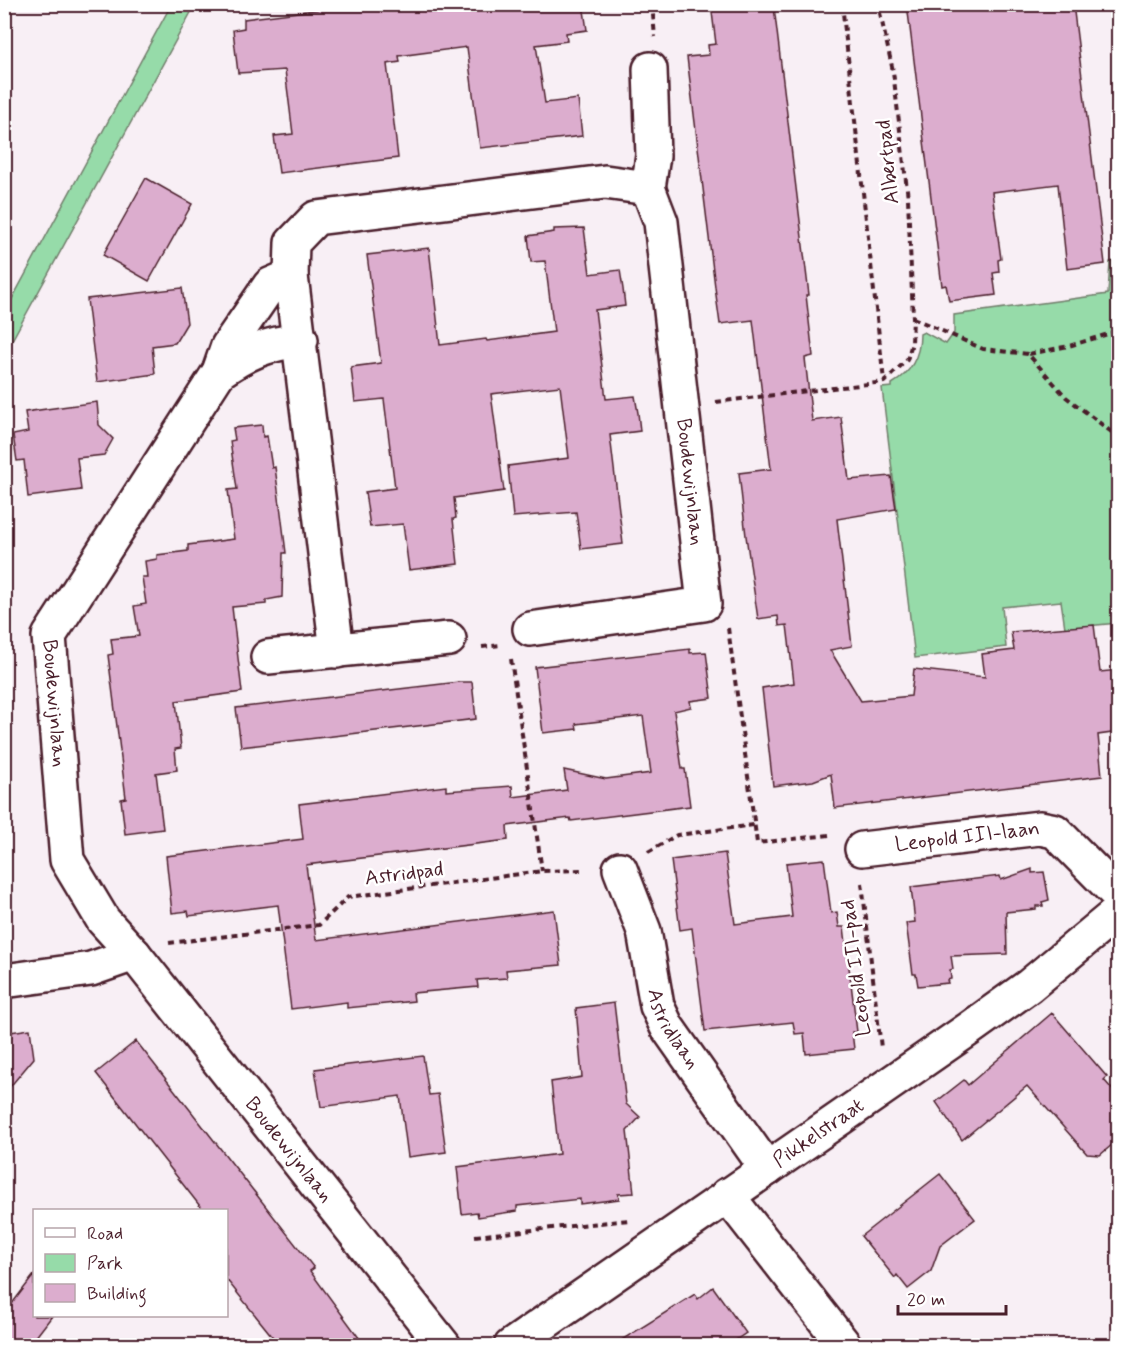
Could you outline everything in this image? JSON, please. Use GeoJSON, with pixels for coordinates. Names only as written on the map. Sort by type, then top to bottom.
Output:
{"type":"FeatureCollection","features":[{"type":"Feature","properties":{"kind":"street"},"geometry":{"type":"LineString","coordinates":[[337,651],[301,340],[291,276],[292,243],[316,218],[605,182],[648,188],[654,156],[650,69]]}},
{"type":"Feature","properties":{"kind":"street","name":"Boudewijnlaan"},"geometry":{"type":"LineString","coordinates":[[648,188],[661,222],[704,604]]}},
{"type":"Feature","properties":{"kind":"street","name":"Boudewijnlaan"},"geometry":{"type":"LineString","coordinates":[[291,276],[270,285],[228,346],[219,372],[49,636],[67,860],[103,920],[134,954],[444,1346]]}},
{"type":"Feature","properties":{"kind":"street","name":"Boudewijnlaan"},"geometry":{"type":"LineString","coordinates":[[219,372],[244,354],[271,344],[301,340]]}},
{"type":"Feature","properties":{"kind":"street"},"geometry":{"type":"LineString","coordinates":[[520,638],[704,604]]}},
{"type":"Feature","properties":{"kind":"street"},"geometry":{"type":"LineString","coordinates":[[268,657],[448,639]]}},
{"type":"Feature","properties":{"kind":"street","name":"Leopold III-laan"},"geometry":{"type":"LineString","coordinates":[[862,849],[1040,828],[1054,831],[1119,895]]}},
{"type":"Feature","properties":{"kind":"street","name":"Astridlaan"},"geometry":{"type":"LineString","coordinates":[[620,869],[644,931],[657,1006],[667,1027],[767,1169]]}},
{"type":"Feature","properties":{"kind":"street","name":"Pikkelstraat"},"geometry":{"type":"LineString","coordinates":[[511,1346],[1029,986],[1119,912]]}},
{"type":"Feature","properties":{"kind":"street"},"geometry":{"type":"LineString","coordinates":[[4,981],[91,969],[134,954]]}},
{"type":"Feature","properties":{"kind":"street"},"geometry":{"type":"LineString","coordinates":[[728,1196],[845,1346]]}},
{"type":"Feature","properties":{"kind":"path"},"geometry":{"type":"LineString","coordinates":[[682,406],[884,382],[842,4]]}},
{"type":"Feature","properties":{"kind":"path","name":"Albertpad"},"geometry":{"type":"LineString","coordinates":[[878,4],[893,71],[909,198],[913,318],[912,343],[906,360],[884,382]]}},
{"type":"Feature","properties":{"kind":"path"},"geometry":{"type":"LineString","coordinates":[[913,318],[983,349],[1028,354],[1069,346],[1119,331]]}},
{"type":"Feature","properties":{"kind":"path"},"geometry":{"type":"LineString","coordinates":[[1028,354],[1066,397],[1109,432],[1119,436]]}},
{"type":"Feature","properties":{"kind":"path"},"geometry":{"type":"LineString","coordinates":[[704,604],[725,603],[757,843],[835,835],[862,849]]}},
{"type":"Feature","properties":{"kind":"path"},"geometry":{"type":"LineString","coordinates":[[520,638],[542,871]]}},
{"type":"Feature","properties":{"kind":"path"},"geometry":{"type":"LineString","coordinates":[[620,869],[677,835],[754,825]]}},
{"type":"Feature","properties":{"kind":"path","name":"Leopold III-pad"},"geometry":{"type":"LineString","coordinates":[[862,849],[862,888],[881,1048],[901,1077]]}},
{"type":"Feature","properties":{"kind":"path","name":"Astridpad"},"geometry":{"type":"LineString","coordinates":[[134,954],[163,944],[319,924],[348,897],[542,871],[620,869]]}},
{"type":"Feature","properties":{"kind":"path"},"geometry":{"type":"LineString","coordinates":[[475,1236],[630,1220]]}},
{"type":"Feature","properties":{"kind":"green space"},"geometry":{"type":"Polygon","coordinates":[[[171,5],[195,5],[5,353],[5,312],[171,5]]]}},
{"type":"Feature","properties":{"kind":"green space"},"geometry":{"type":"Polygon","coordinates":[[[1118,260],[1118,623],[1065,628],[1061,601],[1002,607],[1006,647],[915,658],[882,388],[892,387],[892,384],[899,380],[913,364],[920,342],[920,334],[924,332],[946,344],[954,333],[954,315],[1108,294],[1110,262],[1118,260]]]}},
{"type":"Feature","properties":{"kind":"building"},"geometry":{"type":"Polygon","coordinates":[[[362,4],[583,4],[587,30],[566,33],[567,41],[536,45],[545,103],[578,99],[582,136],[480,148],[467,47],[399,56],[400,62],[387,64],[398,158],[279,173],[274,136],[293,134],[285,70],[238,73],[233,30],[244,28],[244,19],[362,4]]]}},
{"type":"Feature","properties":{"kind":"building"},"geometry":{"type":"Polygon","coordinates":[[[711,4],[774,7],[809,295],[806,295],[813,356],[805,358],[812,421],[841,417],[849,480],[891,476],[896,509],[837,519],[852,646],[830,650],[861,701],[911,696],[914,669],[985,677],[982,654],[1014,650],[1011,632],[1094,625],[1100,672],[1119,670],[1119,732],[1098,735],[1102,776],[835,808],[831,774],[813,781],[773,786],[762,688],[794,683],[787,625],[779,626],[778,616],[758,619],[746,536],[739,473],[771,469],[753,320],[720,324],[716,295],[687,57],[709,55],[708,45],[716,44],[711,4]]]}},
{"type":"Feature","properties":{"kind":"building"},"geometry":{"type":"Polygon","coordinates":[[[907,4],[1073,4],[1105,264],[1067,269],[1058,184],[992,192],[1001,259],[998,260],[999,272],[993,273],[996,295],[949,301],[946,285],[942,286],[907,4]]]}},
{"type":"Feature","properties":{"kind":"building"},"geometry":{"type":"Polygon","coordinates":[[[146,178],[192,204],[149,281],[103,255],[146,178]]]}},
{"type":"Feature","properties":{"kind":"building"},"geometry":{"type":"Polygon","coordinates":[[[584,228],[590,274],[620,270],[623,289],[625,306],[595,310],[606,399],[635,396],[638,413],[640,431],[610,435],[623,544],[581,549],[576,512],[513,517],[508,466],[569,458],[560,386],[491,394],[504,491],[454,498],[456,518],[453,519],[458,564],[409,570],[403,524],[370,527],[365,492],[395,488],[384,399],[355,402],[351,367],[381,363],[367,255],[429,248],[440,345],[486,339],[487,341],[554,332],[545,261],[531,262],[528,236],[554,232],[554,229],[584,228]]]}},
{"type":"Feature","properties":{"kind":"building"},"geometry":{"type":"Polygon","coordinates":[[[182,288],[187,323],[175,343],[152,346],[155,374],[97,382],[87,299],[182,288]]]}},
{"type":"Feature","properties":{"kind":"building"},"geometry":{"type":"Polygon","coordinates":[[[97,402],[99,425],[113,439],[104,455],[77,458],[81,490],[28,497],[24,460],[17,461],[13,435],[28,432],[25,412],[97,402]]]}},
{"type":"Feature","properties":{"kind":"building"},"geometry":{"type":"Polygon","coordinates":[[[262,425],[263,437],[267,436],[272,468],[275,467],[286,553],[283,553],[282,597],[266,600],[266,604],[232,607],[242,692],[176,701],[181,748],[175,749],[177,770],[156,773],[163,829],[125,834],[121,799],[126,798],[108,655],[113,654],[111,639],[139,636],[134,606],[146,604],[142,577],[147,577],[145,561],[157,559],[157,555],[188,551],[188,545],[234,539],[228,490],[237,489],[230,441],[235,440],[233,428],[262,425]]]}},
{"type":"Feature","properties":{"kind":"building"},"geometry":{"type":"Polygon","coordinates":[[[690,649],[690,653],[706,652],[712,698],[690,701],[691,707],[674,711],[690,806],[571,821],[570,818],[507,826],[508,840],[306,865],[316,940],[554,910],[561,965],[506,970],[507,978],[477,980],[478,987],[413,993],[414,1001],[347,1008],[347,1002],[291,1009],[278,905],[189,916],[188,911],[172,913],[166,856],[303,839],[299,804],[446,786],[446,791],[512,786],[513,797],[567,790],[564,770],[606,779],[651,773],[643,716],[576,724],[577,729],[543,733],[535,667],[690,649]]]}},
{"type":"Feature","properties":{"kind":"building"},"geometry":{"type":"Polygon","coordinates":[[[472,682],[476,719],[241,747],[236,708],[472,682]]]}},
{"type":"Feature","properties":{"kind":"building"},"geometry":{"type":"Polygon","coordinates":[[[725,853],[735,924],[792,917],[786,863],[824,859],[831,913],[837,912],[839,927],[844,927],[857,1032],[852,1032],[854,1049],[806,1054],[804,1033],[795,1034],[793,1022],[705,1031],[692,928],[680,930],[671,860],[725,853]]]}},
{"type":"Feature","properties":{"kind":"building"},"geometry":{"type":"Polygon","coordinates":[[[1032,869],[1032,873],[1044,872],[1049,900],[1042,902],[1043,906],[1036,906],[1036,909],[1006,912],[1007,954],[951,956],[953,969],[950,970],[951,979],[947,980],[948,983],[918,986],[916,974],[913,974],[906,923],[915,922],[911,887],[1000,876],[1001,880],[1032,869]]]}},
{"type":"Feature","properties":{"kind":"building"},"geometry":{"type":"Polygon","coordinates":[[[614,1003],[626,1104],[640,1117],[627,1131],[634,1193],[618,1194],[619,1199],[580,1204],[580,1199],[517,1206],[517,1211],[478,1217],[477,1212],[462,1214],[457,1167],[559,1154],[551,1082],[582,1077],[576,1008],[614,1003]]]}},
{"type":"Feature","properties":{"kind":"building"},"geometry":{"type":"Polygon","coordinates":[[[1052,1013],[1107,1077],[1104,1080],[1119,1097],[1119,1139],[1100,1155],[1087,1154],[1027,1086],[962,1140],[936,1102],[964,1080],[968,1085],[1052,1013]]]}},
{"type":"Feature","properties":{"kind":"building"},"geometry":{"type":"Polygon","coordinates":[[[30,1029],[34,1058],[4,1094],[4,1033],[30,1029]]]}},
{"type":"Feature","properties":{"kind":"building"},"geometry":{"type":"Polygon","coordinates":[[[136,1041],[314,1268],[310,1271],[365,1346],[280,1346],[228,1281],[228,1209],[202,1209],[96,1073],[136,1041]]]}},
{"type":"Feature","properties":{"kind":"building"},"geometry":{"type":"Polygon","coordinates":[[[423,1056],[429,1095],[438,1094],[446,1152],[408,1157],[400,1096],[321,1107],[315,1069],[423,1056]]]}},
{"type":"Feature","properties":{"kind":"building"},"geometry":{"type":"Polygon","coordinates":[[[940,1174],[975,1219],[940,1246],[931,1271],[908,1289],[897,1275],[895,1278],[861,1236],[940,1174]]]}},
{"type":"Feature","properties":{"kind":"building"},"geometry":{"type":"Polygon","coordinates":[[[33,1276],[33,1317],[51,1317],[29,1346],[4,1346],[4,1314],[33,1276]]]}},
{"type":"Feature","properties":{"kind":"building"},"geometry":{"type":"Polygon","coordinates":[[[713,1287],[746,1333],[727,1346],[612,1346],[695,1294],[698,1299],[713,1287]]]}}]}
